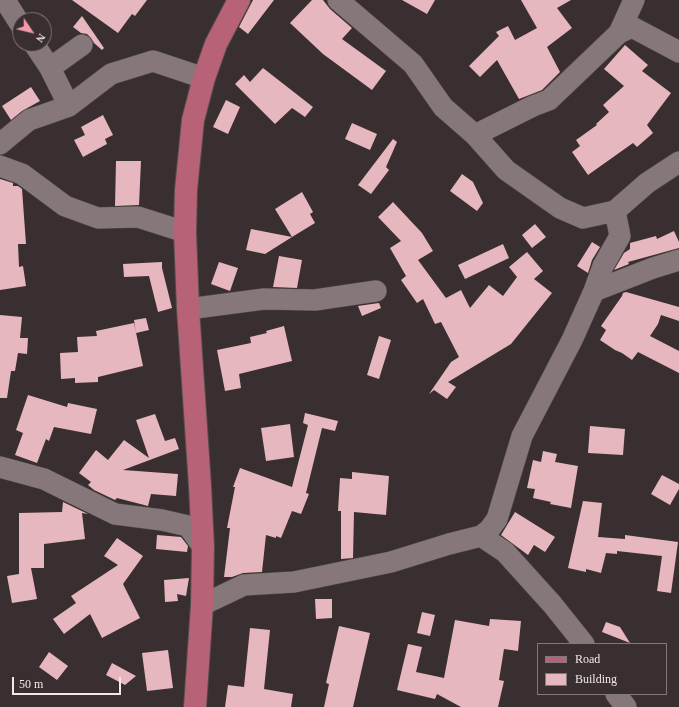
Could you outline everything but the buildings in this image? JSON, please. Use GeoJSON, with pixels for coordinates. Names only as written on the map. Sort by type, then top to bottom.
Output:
{"type":"FeatureCollection","features":[{"type":"Feature","properties":{"kind":"main road"},"geometry":{"type":"LineString","coordinates":[[195,707],[202,605],[203,547],[188,309],[185,232],[186,190],[193,120],[204,78],[216,44],[239,0]]}},
{"type":"Feature","properties":{"kind":"street"},"geometry":{"type":"LineString","coordinates":[[6,0],[12,23]]}},
{"type":"Feature","properties":{"kind":"street"},"geometry":{"type":"LineString","coordinates":[[338,0],[413,64],[443,107],[475,135],[506,170],[560,208],[584,218],[615,211],[647,183],[679,162]]}},
{"type":"Feature","properties":{"kind":"street"},"geometry":{"type":"LineString","coordinates":[[619,33],[634,0]]}},
{"type":"Feature","properties":{"kind":"street"},"geometry":{"type":"LineString","coordinates":[[475,135],[533,106],[550,100],[619,33],[632,27],[679,52]]}},
{"type":"Feature","properties":{"kind":"street"},"geometry":{"type":"LineString","coordinates":[[50,68],[82,45]]}},
{"type":"Feature","properties":{"kind":"street"},"geometry":{"type":"LineString","coordinates":[[39,52],[50,68],[69,106]]}},
{"type":"Feature","properties":{"kind":"street"},"geometry":{"type":"LineString","coordinates":[[0,144],[30,120],[69,106],[112,74],[153,61],[204,78]]}},
{"type":"Feature","properties":{"kind":"street"},"geometry":{"type":"LineString","coordinates":[[0,166],[22,174],[65,206],[98,218],[138,217],[185,232]]}},
{"type":"Feature","properties":{"kind":"street"},"geometry":{"type":"LineString","coordinates":[[202,605],[244,585],[294,582],[376,565],[481,536],[489,530],[497,519],[522,436],[572,340],[594,291],[603,266],[620,236],[615,211]]}},
{"type":"Feature","properties":{"kind":"street"},"geometry":{"type":"LineString","coordinates":[[594,291],[653,268],[679,260]]}},
{"type":"Feature","properties":{"kind":"street"},"geometry":{"type":"LineString","coordinates":[[188,309],[264,299],[315,300],[376,291]]}},
{"type":"Feature","properties":{"kind":"street"},"geometry":{"type":"LineString","coordinates":[[0,467],[44,479],[115,514],[162,520],[188,526],[203,547]]}},
{"type":"Feature","properties":{"kind":"street"},"geometry":{"type":"LineString","coordinates":[[481,536],[505,552],[552,604],[583,643]]}},
{"type":"Feature","properties":{"kind":"street"},"geometry":{"type":"LineString","coordinates":[[617,695],[626,707]]}}]}
